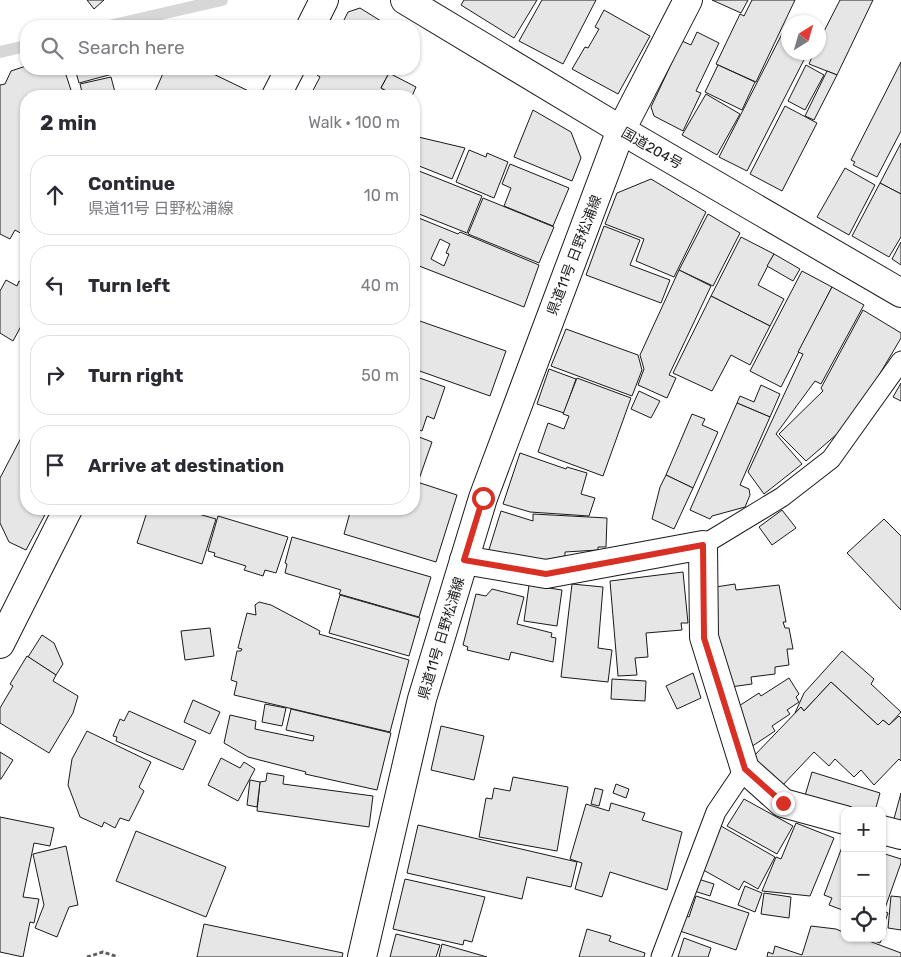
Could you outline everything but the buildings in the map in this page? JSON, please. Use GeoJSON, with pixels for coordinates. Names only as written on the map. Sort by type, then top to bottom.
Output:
{"type":"FeatureCollection","features":[{"type":"Feature","properties":{"kind":"main road"},"geometry":{"type":"LineString","coordinates":[[314,20],[324,0]]}},
{"type":"Feature","properties":{"kind":"main road","name":"国道204号"},"geometry":{"type":"LineString","coordinates":[[405,0],[621,130],[901,293]]}},
{"type":"Feature","properties":{"kind":"main road","name":"県道11号 日野松浦線"},"geometry":{"type":"LineString","coordinates":[[362,957],[422,699],[486,489],[621,130],[688,0]]}},
{"type":"Feature","properties":{"kind":"main road"},"geometry":{"type":"LineString","coordinates":[[279,90],[287,75]]}},
{"type":"Feature","properties":{"kind":"main road"},"geometry":{"type":"LineString","coordinates":[[0,644],[65,515]]}},
{"type":"Feature","properties":{"kind":"main road"},"geometry":{"type":"LineString","coordinates":[[464,560],[546,574],[703,545],[704,638],[745,769],[783,803],[841,819]]}},
{"type":"Feature","properties":{"kind":"main road"},"geometry":{"type":"LineString","coordinates":[[886,831],[901,835]]}},
{"type":"Feature","properties":{"kind":"lane"},"geometry":{"type":"LineString","coordinates":[[703,545],[782,497],[832,458],[901,361]]}},
{"type":"Feature","properties":{"kind":"lane"},"geometry":{"type":"LineString","coordinates":[[661,957],[716,812],[745,769]]}},
{"type":"Feature","properties":{"kind":"path"},"geometry":{"type":"LineString","coordinates":[[87,957],[103,952],[118,957]]}},
{"type":"Feature","properties":{"kind":"waterway"},"geometry":{"type":"LineString","coordinates":[[135,20],[222,0]]}},
{"type":"Feature","properties":{"kind":"waterway"},"geometry":{"type":"LineString","coordinates":[[0,52],[20,47]]}},
{"type":"Feature","properties":{"kind":"route"},"geometry":{"type":"LineString","coordinates":[[483,498],[464,560],[546,574],[703,545],[704,638],[745,769],[783,803]]}}]}
